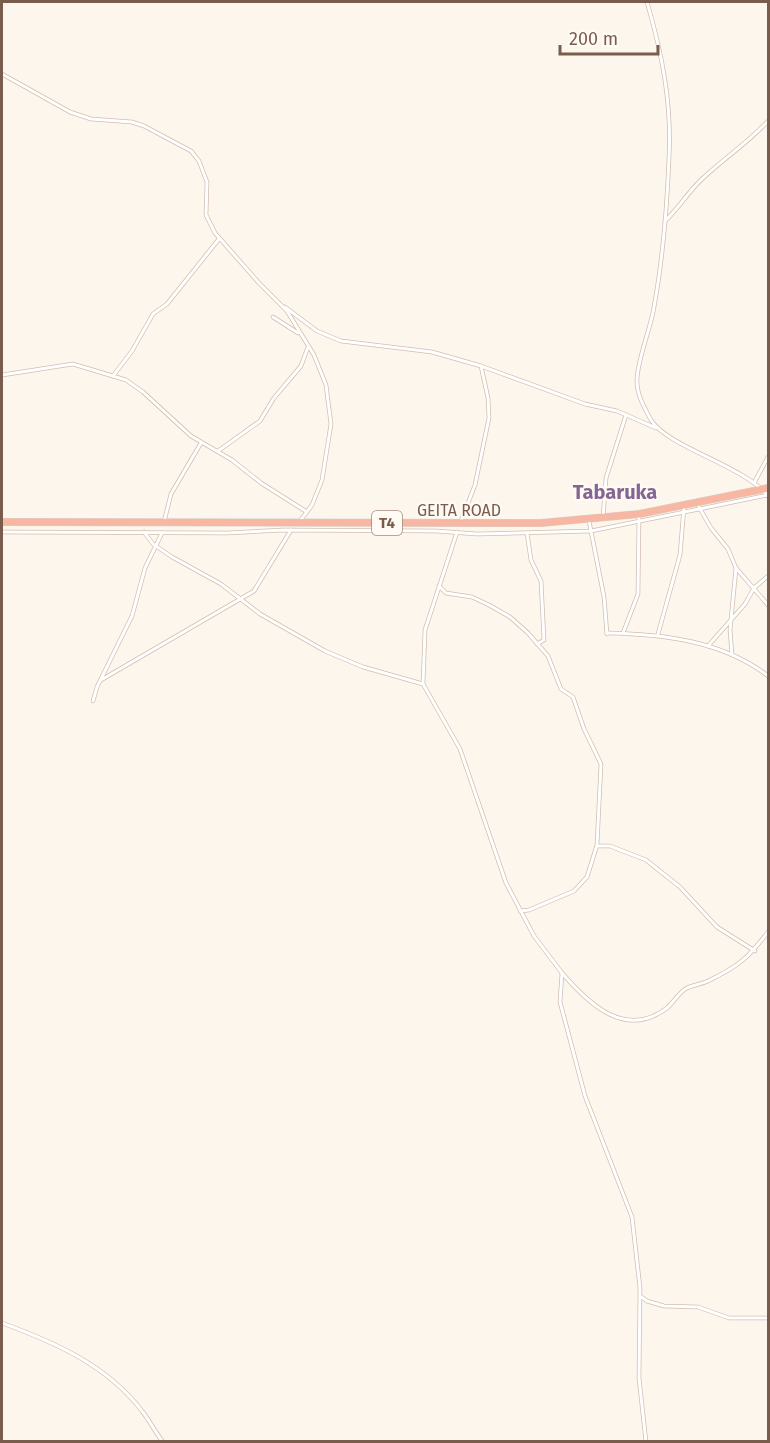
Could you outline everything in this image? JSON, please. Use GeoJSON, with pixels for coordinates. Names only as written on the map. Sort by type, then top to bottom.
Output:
{"type":"FeatureCollection","features":[{"type":"Feature","properties":{"kind":"highway","name":"GEITA ROAD"},"geometry":{"type":"LineString","coordinates":[[2,522],[589,521],[639,518],[767,492]]}},
{"type":"Feature","properties":{"kind":"street"},"geometry":{"type":"LineString","coordinates":[[647,2],[668,88],[670,155],[659,279],[637,383],[646,411],[659,429]]}},
{"type":"Feature","properties":{"kind":"street"},"geometry":{"type":"LineString","coordinates":[[2,74],[70,112],[91,119],[132,122],[190,151],[204,169],[207,188],[206,215],[219,239],[267,292],[317,332],[341,342],[417,349],[481,366],[585,404],[626,415],[659,429],[767,492]]}},
{"type":"Feature","properties":{"kind":"street"},"geometry":{"type":"LineString","coordinates":[[664,222],[681,207],[704,177],[738,151],[768,121]]}},
{"type":"Feature","properties":{"kind":"street"},"geometry":{"type":"LineString","coordinates":[[113,376],[132,351],[153,314],[167,304],[219,239]]}},
{"type":"Feature","properties":{"kind":"street"},"geometry":{"type":"LineString","coordinates":[[284,306],[320,366],[326,385],[332,424],[320,488],[298,523]]}},
{"type":"Feature","properties":{"kind":"street"},"geometry":{"type":"LineString","coordinates":[[273,317],[299,334]]}},
{"type":"Feature","properties":{"kind":"street"},"geometry":{"type":"LineString","coordinates":[[218,451],[260,422],[274,398],[301,366],[308,347]]}},
{"type":"Feature","properties":{"kind":"street"},"geometry":{"type":"LineString","coordinates":[[2,375],[66,364],[113,376],[133,384],[177,426],[307,512]]}},
{"type":"Feature","properties":{"kind":"street"},"geometry":{"type":"LineString","coordinates":[[461,523],[475,485],[489,417],[481,366]]}},
{"type":"Feature","properties":{"kind":"street"},"geometry":{"type":"LineString","coordinates":[[603,519],[606,478],[626,415]]}},
{"type":"Feature","properties":{"kind":"street"},"geometry":{"type":"LineString","coordinates":[[164,523],[171,494],[201,443]]}},
{"type":"Feature","properties":{"kind":"street"},"geometry":{"type":"LineString","coordinates":[[754,483],[768,457]]}},
{"type":"Feature","properties":{"kind":"street"},"geometry":{"type":"LineString","coordinates":[[699,506],[711,528],[728,549],[736,568],[768,605]]}},
{"type":"Feature","properties":{"kind":"street"},"geometry":{"type":"LineString","coordinates":[[658,634],[680,555],[683,509]]}},
{"type":"Feature","properties":{"kind":"street"},"geometry":{"type":"LineString","coordinates":[[2,532],[591,531],[639,518],[638,594],[623,633]]}},
{"type":"Feature","properties":{"kind":"street"},"geometry":{"type":"LineString","coordinates":[[589,521],[601,581],[607,634],[658,634],[708,646],[768,676]]}},
{"type":"Feature","properties":{"kind":"street"},"geometry":{"type":"LineString","coordinates":[[101,680],[254,591],[291,530]]}},
{"type":"Feature","properties":{"kind":"street"},"geometry":{"type":"LineString","coordinates":[[144,532],[156,546],[208,576],[260,614],[338,657],[423,684]]}},
{"type":"Feature","properties":{"kind":"street"},"geometry":{"type":"LineString","coordinates":[[457,532],[425,630],[423,684],[463,755],[503,876],[538,942],[562,973],[597,1009],[626,1019],[644,1020],[666,1008],[685,989],[731,970],[755,951],[768,932]]}},
{"type":"Feature","properties":{"kind":"street"},"geometry":{"type":"LineString","coordinates":[[527,532],[531,560],[541,581],[544,640],[537,644]]}},
{"type":"Feature","properties":{"kind":"street"},"geometry":{"type":"LineString","coordinates":[[93,701],[132,616],[145,568],[162,533]]}},
{"type":"Feature","properties":{"kind":"street"},"geometry":{"type":"LineString","coordinates":[[732,656],[729,638],[736,568]]}},
{"type":"Feature","properties":{"kind":"street"},"geometry":{"type":"LineString","coordinates":[[708,646],[732,620],[754,588],[768,576]]}},
{"type":"Feature","properties":{"kind":"street"},"geometry":{"type":"LineString","coordinates":[[439,586],[447,593],[477,599],[504,613],[548,656],[561,688],[573,697],[584,729],[601,764],[597,846],[587,877],[574,891],[551,898],[533,909],[520,910]]}},
{"type":"Feature","properties":{"kind":"street"},"geometry":{"type":"LineString","coordinates":[[597,846],[610,846],[646,860],[680,888],[725,933],[755,951]]}},
{"type":"Feature","properties":{"kind":"street"},"geometry":{"type":"LineString","coordinates":[[562,973],[560,1002],[585,1096],[632,1217],[640,1296],[639,1378],[646,1442]]}},
{"type":"Feature","properties":{"kind":"street"},"geometry":{"type":"LineString","coordinates":[[640,1296],[647,1301],[664,1306],[698,1307],[729,1318],[768,1318]]}},
{"type":"Feature","properties":{"kind":"street"},"geometry":{"type":"LineString","coordinates":[[2,1323],[56,1344],[103,1371],[142,1410],[163,1442]]}},
{"type":"Feature","properties":{"kind":"district","name":"Tabaruka"},"geometry":{"type":"Point","coordinates":[615,492]}}]}
